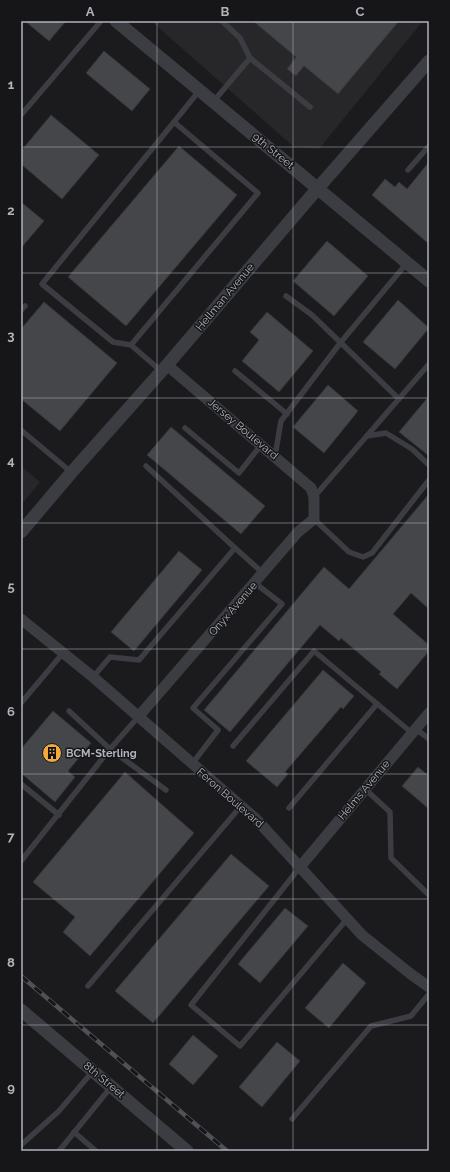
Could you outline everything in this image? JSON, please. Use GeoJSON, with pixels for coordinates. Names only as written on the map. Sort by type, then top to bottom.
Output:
{"type":"FeatureCollection","features":[{"type":"Feature","properties":{"kind":"street","name":"9th Street"},"geometry":{"type":"LineString","coordinates":[[116,21],[429,281]]}},
{"type":"Feature","properties":{"kind":"street","name":"Hellman Avenue"},"geometry":{"type":"LineString","coordinates":[[21,532],[71,473],[165,368],[318,188],[429,61]]}},
{"type":"Feature","properties":{"kind":"street","name":"Jersey Boulevard"},"geometry":{"type":"LineString","coordinates":[[165,368],[275,456],[311,488],[314,497]]}},
{"type":"Feature","properties":{"kind":"street"},"geometry":{"type":"LineString","coordinates":[[314,497],[314,519]]}},
{"type":"Feature","properties":{"kind":"street","name":"Onyx Avenue"},"geometry":{"type":"LineString","coordinates":[[139,716],[298,532],[314,519]]}},
{"type":"Feature","properties":{"kind":"street","name":"Feron Boulevard"},"geometry":{"type":"LineString","coordinates":[[21,619],[139,716],[256,819],[362,935],[412,976],[429,987]]}},
{"type":"Feature","properties":{"kind":"street","name":"Helms Avenue"},"geometry":{"type":"LineString","coordinates":[[300,867],[429,712]]}},
{"type":"Feature","properties":{"kind":"street","name":"8th Street"},"geometry":{"type":"LineString","coordinates":[[21,1010],[187,1151]]}},
{"type":"Feature","properties":{"kind":"lane"},"geometry":{"type":"LineString","coordinates":[[21,116],[101,21]]}},
{"type":"Feature","properties":{"kind":"lane"},"geometry":{"type":"LineString","coordinates":[[222,21],[240,38],[250,58],[310,107]]}},
{"type":"Feature","properties":{"kind":"lane"},"geometry":{"type":"LineString","coordinates":[[213,102],[250,58]]}},
{"type":"Feature","properties":{"kind":"lane"},"geometry":{"type":"LineString","coordinates":[[165,368],[131,345],[113,342],[42,284],[200,91]]}},
{"type":"Feature","properties":{"kind":"lane"},"geometry":{"type":"LineString","coordinates":[[131,345],[258,193],[174,122]]}},
{"type":"Feature","properties":{"kind":"lane"},"geometry":{"type":"LineString","coordinates":[[408,170],[429,146]]}},
{"type":"Feature","properties":{"kind":"lane"},"geometry":{"type":"LineString","coordinates":[[275,456],[281,422],[341,342],[407,263]]}},
{"type":"Feature","properties":{"kind":"lane"},"geometry":{"type":"LineString","coordinates":[[286,296],[312,315],[399,399]]}},
{"type":"Feature","properties":{"kind":"lane"},"geometry":{"type":"LineString","coordinates":[[314,497],[429,364]]}},
{"type":"Feature","properties":{"kind":"lane"},"geometry":{"type":"LineString","coordinates":[[236,371],[287,414]]}},
{"type":"Feature","properties":{"kind":"lane"},"geometry":{"type":"LineString","coordinates":[[185,428],[239,473],[261,445]]}},
{"type":"Feature","properties":{"kind":"lane"},"geometry":{"type":"LineString","coordinates":[[21,430],[71,473]]}},
{"type":"Feature","properties":{"kind":"lane"},"geometry":{"type":"LineString","coordinates":[[366,436],[386,433],[412,449],[429,465]]}},
{"type":"Feature","properties":{"kind":"lane"},"geometry":{"type":"LineString","coordinates":[[146,466],[263,573]]}},
{"type":"Feature","properties":{"kind":"lane"},"geometry":{"type":"LineString","coordinates":[[314,519],[349,552],[363,556],[372,553],[429,480]]}},
{"type":"Feature","properties":{"kind":"lane"},"geometry":{"type":"LineString","coordinates":[[93,677],[110,657],[139,660],[235,548]]}},
{"type":"Feature","properties":{"kind":"lane"},"geometry":{"type":"LineString","coordinates":[[192,764],[218,730],[193,708],[282,604],[255,583]]}},
{"type":"Feature","properties":{"kind":"lane"},"geometry":{"type":"LineString","coordinates":[[233,746],[314,651],[376,704],[414,731],[429,739]]}},
{"type":"Feature","properties":{"kind":"lane"},"geometry":{"type":"LineString","coordinates":[[21,703],[63,653]]}},
{"type":"Feature","properties":{"kind":"lane"},"geometry":{"type":"LineString","coordinates":[[289,808],[376,704]]}},
{"type":"Feature","properties":{"kind":"lane"},"geometry":{"type":"LineString","coordinates":[[69,711],[110,749],[166,790]]}},
{"type":"Feature","properties":{"kind":"lane"},"geometry":{"type":"LineString","coordinates":[[21,861],[110,749],[139,716]]}},
{"type":"Feature","properties":{"kind":"lane"},"geometry":{"type":"LineString","coordinates":[[21,784],[59,815]]}},
{"type":"Feature","properties":{"kind":"lane"},"geometry":{"type":"LineString","coordinates":[[365,789],[390,812],[391,858],[429,895]]}},
{"type":"Feature","properties":{"kind":"lane"},"geometry":{"type":"LineString","coordinates":[[88,986],[241,806]]}},
{"type":"Feature","properties":{"kind":"lane"},"geometry":{"type":"LineString","coordinates":[[300,867],[191,1005],[240,1046],[346,919]]}},
{"type":"Feature","properties":{"kind":"lane"},"geometry":{"type":"LineString","coordinates":[[292,1119],[371,1026],[411,1016],[429,994]]}},
{"type":"Feature","properties":{"kind":"lane"},"geometry":{"type":"LineString","coordinates":[[21,1145],[59,1111],[93,1071]]}},
{"type":"Feature","properties":{"kind":"lane"},"geometry":{"type":"LineString","coordinates":[[59,1151],[111,1087]]}},
{"type":"Feature","properties":{"kind":"lane"},"geometry":{"type":"LineString","coordinates":[[74,1132],[96,1151]]}},
{"type":"Feature","properties":{"kind":"shaded area"},"geometry":{"type":"Polygon","coordinates":[[[151,21],[423,21],[319,149],[294,147],[151,21]]]}},
{"type":"Feature","properties":{"kind":"shaded area"},"geometry":{"type":"Polygon","coordinates":[[[21,466],[40,482],[21,505],[21,466]]]}},
{"type":"Feature","properties":{"kind":"building"},"geometry":{"type":"Polygon","coordinates":[[[25,21],[66,21],[49,41],[25,21]]]}},
{"type":"Feature","properties":{"kind":"building"},"geometry":{"type":"Polygon","coordinates":[[[253,21],[399,21],[338,94],[304,66],[296,76],[287,69],[296,57],[253,21]]]}},
{"type":"Feature","properties":{"kind":"building"},"geometry":{"type":"Polygon","coordinates":[[[104,51],[150,89],[132,111],[86,73],[104,51]]]}},
{"type":"Feature","properties":{"kind":"building"},"geometry":{"type":"Polygon","coordinates":[[[51,115],[99,155],[62,199],[21,164],[21,151],[51,115]]]}},
{"type":"Feature","properties":{"kind":"building"},"geometry":{"type":"Polygon","coordinates":[[[179,146],[237,195],[126,326],[68,277],[179,146]]]}},
{"type":"Feature","properties":{"kind":"building"},"geometry":{"type":"Polygon","coordinates":[[[429,162],[429,244],[372,195],[385,179],[395,187],[399,182],[407,189],[429,162]]]}},
{"type":"Feature","properties":{"kind":"building"},"geometry":{"type":"Polygon","coordinates":[[[21,202],[44,221],[21,248],[21,202]]]}},
{"type":"Feature","properties":{"kind":"building"},"geometry":{"type":"Polygon","coordinates":[[[327,241],[368,276],[334,316],[293,281],[327,241]]]}},
{"type":"Feature","properties":{"kind":"building"},"geometry":{"type":"Polygon","coordinates":[[[398,300],[429,328],[395,369],[363,342],[398,300]]]}},
{"type":"Feature","properties":{"kind":"building"},"geometry":{"type":"Polygon","coordinates":[[[44,302],[117,363],[60,431],[21,399],[21,329],[44,302]]]}},
{"type":"Feature","properties":{"kind":"building"},"geometry":{"type":"Polygon","coordinates":[[[267,312],[313,351],[279,392],[242,361],[259,340],[250,332],[267,312]]]}},
{"type":"Feature","properties":{"kind":"building"},"geometry":{"type":"Polygon","coordinates":[[[328,385],[358,411],[324,453],[293,427],[328,385]]]}},
{"type":"Feature","properties":{"kind":"building"},"geometry":{"type":"Polygon","coordinates":[[[429,396],[429,456],[399,432],[429,396]]]}},
{"type":"Feature","properties":{"kind":"building"},"geometry":{"type":"Polygon","coordinates":[[[171,427],[265,506],[241,534],[147,455],[171,427]]]}},
{"type":"Feature","properties":{"kind":"building"},"geometry":{"type":"Polygon","coordinates":[[[429,494],[429,609],[411,593],[393,614],[429,645],[429,651],[397,689],[379,674],[381,672],[341,638],[339,641],[320,625],[230,732],[204,710],[324,567],[349,589],[429,494]]]}},
{"type":"Feature","properties":{"kind":"building"},"geometry":{"type":"Polygon","coordinates":[[[179,551],[202,570],[134,651],[111,632],[179,551]]]}},
{"type":"Feature","properties":{"kind":"building"},"geometry":{"type":"Polygon","coordinates":[[[323,670],[354,696],[343,709],[341,707],[285,772],[288,774],[277,787],[246,761],[323,670]]]}},
{"type":"Feature","properties":{"kind":"building","name":"BCM-Sterling"},"geometry":{"type":"Polygon","coordinates":[[[53,711],[91,743],[68,771],[75,777],[55,802],[21,773],[21,749],[53,711]]]}},
{"type":"Feature","properties":{"kind":"building"},"geometry":{"type":"Polygon","coordinates":[[[418,767],[429,776],[429,809],[402,786],[418,767]]]}},
{"type":"Feature","properties":{"kind":"building"},"geometry":{"type":"Polygon","coordinates":[[[125,772],[194,833],[90,956],[63,932],[75,917],[33,882],[125,772]]]}},
{"type":"Feature","properties":{"kind":"building"},"geometry":{"type":"Polygon","coordinates":[[[231,854],[269,886],[153,1023],[115,991],[231,854]]]}},
{"type":"Feature","properties":{"kind":"building"},"geometry":{"type":"Polygon","coordinates":[[[285,908],[308,926],[260,983],[238,964],[285,908]]]}},
{"type":"Feature","properties":{"kind":"building"},"geometry":{"type":"Polygon","coordinates":[[[343,963],[366,983],[329,1028],[305,1008],[343,963]]]}},
{"type":"Feature","properties":{"kind":"building"},"geometry":{"type":"Polygon","coordinates":[[[193,1035],[218,1056],[193,1085],[169,1064],[193,1035]]]}},
{"type":"Feature","properties":{"kind":"building"},"geometry":{"type":"Polygon","coordinates":[[[277,1042],[300,1061],[262,1107],[239,1087],[277,1042]]]}},
{"type":"Feature","properties":{"kind":"railway"},"geometry":{"type":"LineString","coordinates":[[21,976],[227,1151]]}},
{"type":"Feature","properties":{"kind":"place","name":"BCM-Sterling"},"geometry":{"type":"Point","coordinates":[52,753]}}]}
